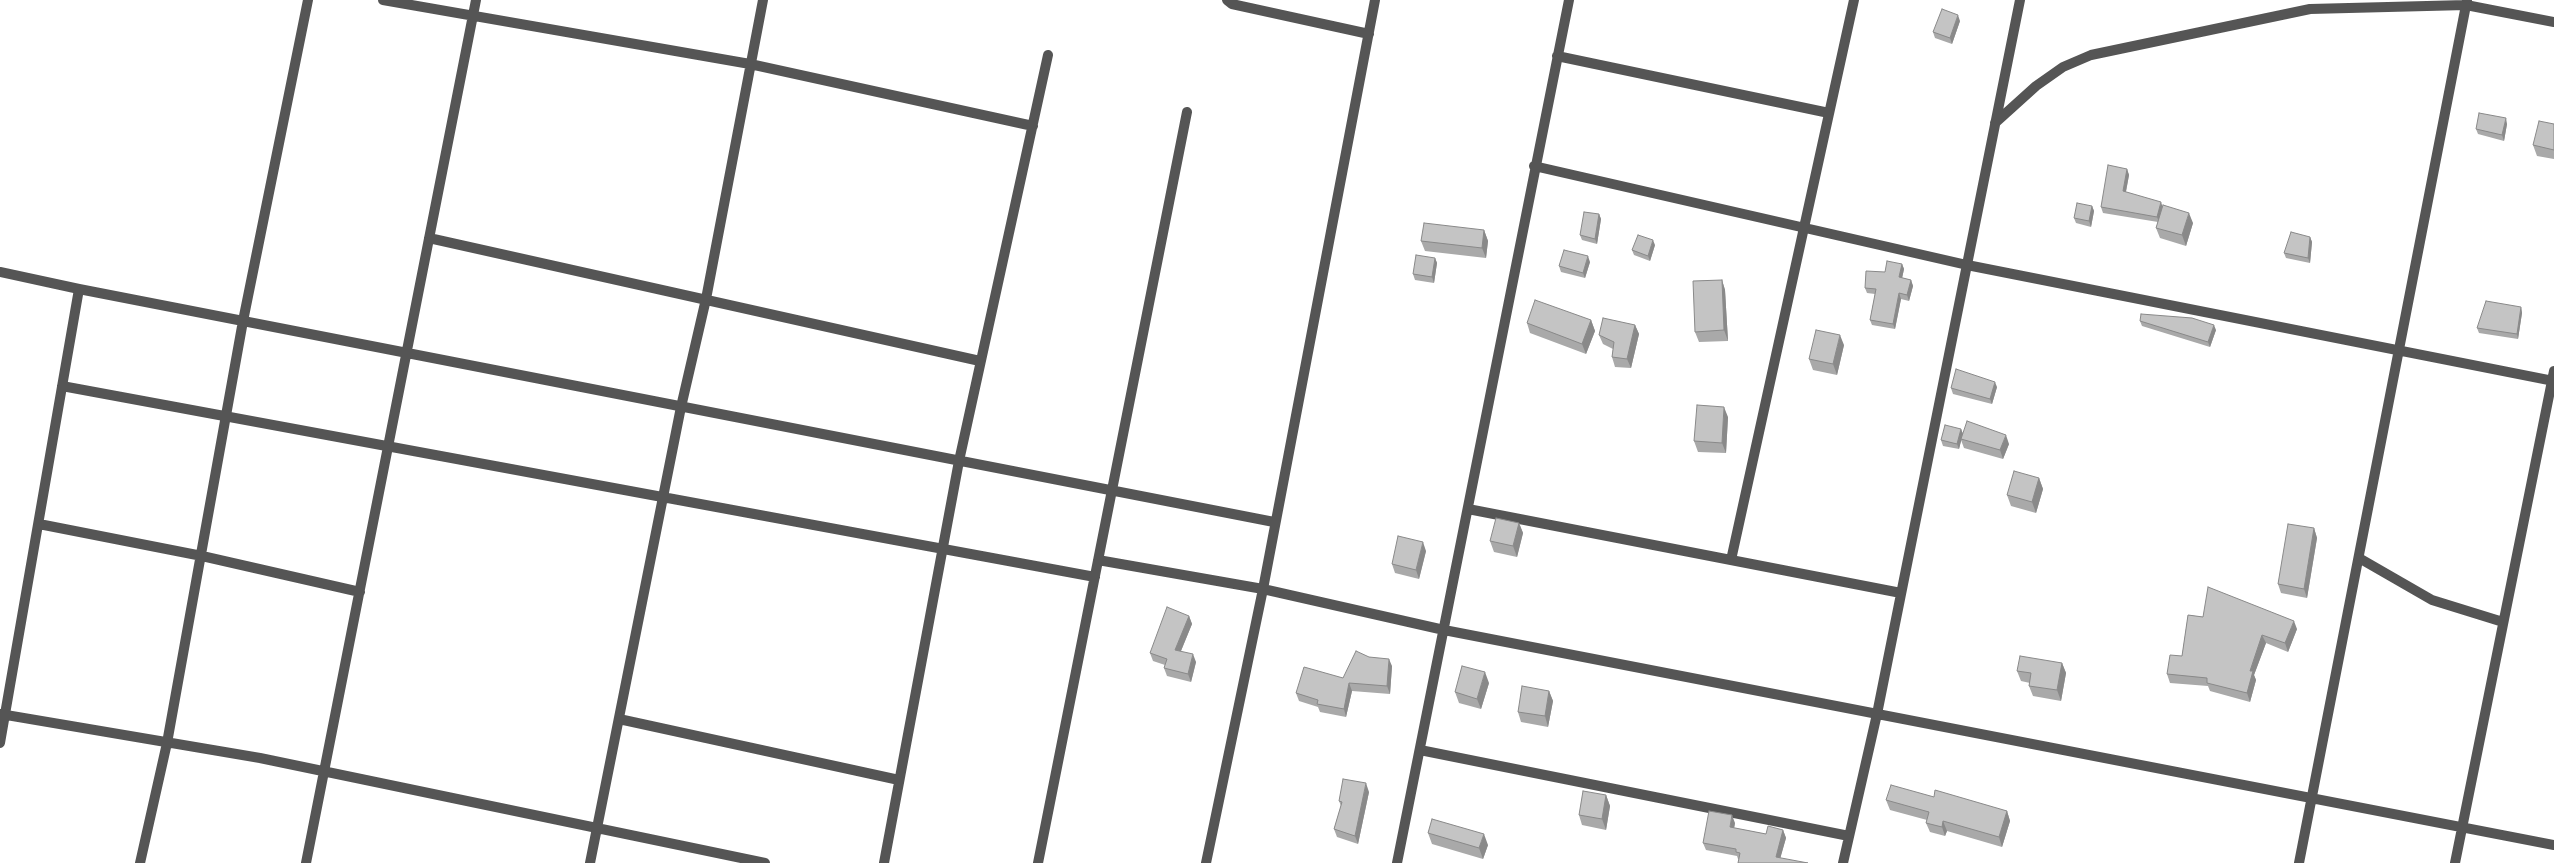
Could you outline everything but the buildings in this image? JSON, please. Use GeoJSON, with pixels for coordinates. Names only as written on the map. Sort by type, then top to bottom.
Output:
{"type":"FeatureCollection","features":[{"type":"Feature","properties":{"kind":"street"},"geometry":{"type":"LineString","coordinates":[[140,863],[167,743],[243,321],[308,0]]}},
{"type":"Feature","properties":{"kind":"street"},"geometry":{"type":"LineString","coordinates":[[383,0],[750,64],[1033,126]]}},
{"type":"Feature","properties":{"kind":"street"},"geometry":{"type":"LineString","coordinates":[[306,863],[476,0]]}},
{"type":"Feature","properties":{"kind":"street"},"geometry":{"type":"LineString","coordinates":[[590,863],[663,499],[706,299],[763,0]]}},
{"type":"Feature","properties":{"kind":"street"},"geometry":{"type":"LineString","coordinates":[[1227,0],[1232,4],[1369,34]]}},
{"type":"Feature","properties":{"kind":"street"},"geometry":{"type":"LineString","coordinates":[[1206,863],[1263,589],[1274,522],[1375,0]]}},
{"type":"Feature","properties":{"kind":"street"},"geometry":{"type":"LineString","coordinates":[[1397,863],[1534,166],[1569,0]]}},
{"type":"Feature","properties":{"kind":"street"},"geometry":{"type":"LineString","coordinates":[[1731,560],[1854,0]]}},
{"type":"Feature","properties":{"kind":"street"},"geometry":{"type":"LineString","coordinates":[[1843,863],[1902,593],[2020,0]]}},
{"type":"Feature","properties":{"kind":"street"},"geometry":{"type":"LineString","coordinates":[[1995,123],[2036,86],[2063,67],[2091,55],[2310,9],[2466,2],[2554,22]]}},
{"type":"Feature","properties":{"kind":"street"},"geometry":{"type":"LineString","coordinates":[[2299,863],[2466,2]]}},
{"type":"Feature","properties":{"kind":"street"},"geometry":{"type":"LineString","coordinates":[[884,863],[959,462],[1048,55]]}},
{"type":"Feature","properties":{"kind":"street"},"geometry":{"type":"LineString","coordinates":[[1558,56],[1829,113]]}},
{"type":"Feature","properties":{"kind":"street"},"geometry":{"type":"LineString","coordinates":[[1038,863],[1187,112]]}},
{"type":"Feature","properties":{"kind":"street"},"geometry":{"type":"LineString","coordinates":[[1534,166],[1967,265],[2553,378],[2455,863]]}},
{"type":"Feature","properties":{"kind":"street"},"geometry":{"type":"LineString","coordinates":[[429,238],[980,361]]}},
{"type":"Feature","properties":{"kind":"street"},"geometry":{"type":"LineString","coordinates":[[0,272],[79,290],[1274,522]]}},
{"type":"Feature","properties":{"kind":"street"},"geometry":{"type":"LineString","coordinates":[[0,743],[3,715],[39,524],[79,290]]}},
{"type":"Feature","properties":{"kind":"street"},"geometry":{"type":"LineString","coordinates":[[62,386],[663,499],[1095,577]]}},
{"type":"Feature","properties":{"kind":"street"},"geometry":{"type":"LineString","coordinates":[[1468,509],[1902,593]]}},
{"type":"Feature","properties":{"kind":"street"},"geometry":{"type":"LineString","coordinates":[[39,524],[202,556],[360,592]]}},
{"type":"Feature","properties":{"kind":"street"},"geometry":{"type":"LineString","coordinates":[[2359,558],[2432,600],[2503,622]]}},
{"type":"Feature","properties":{"kind":"street"},"geometry":{"type":"LineString","coordinates":[[1098,560],[1263,589],[1444,630],[2461,829],[2554,845]]}},
{"type":"Feature","properties":{"kind":"street"},"geometry":{"type":"LineString","coordinates":[[3,715],[324,771],[765,863]]}},
{"type":"Feature","properties":{"kind":"street"},"geometry":{"type":"LineString","coordinates":[[619,719],[899,780]]}},
{"type":"Feature","properties":{"kind":"street"},"geometry":{"type":"LineString","coordinates":[[1420,750],[1849,836]]}}]}
